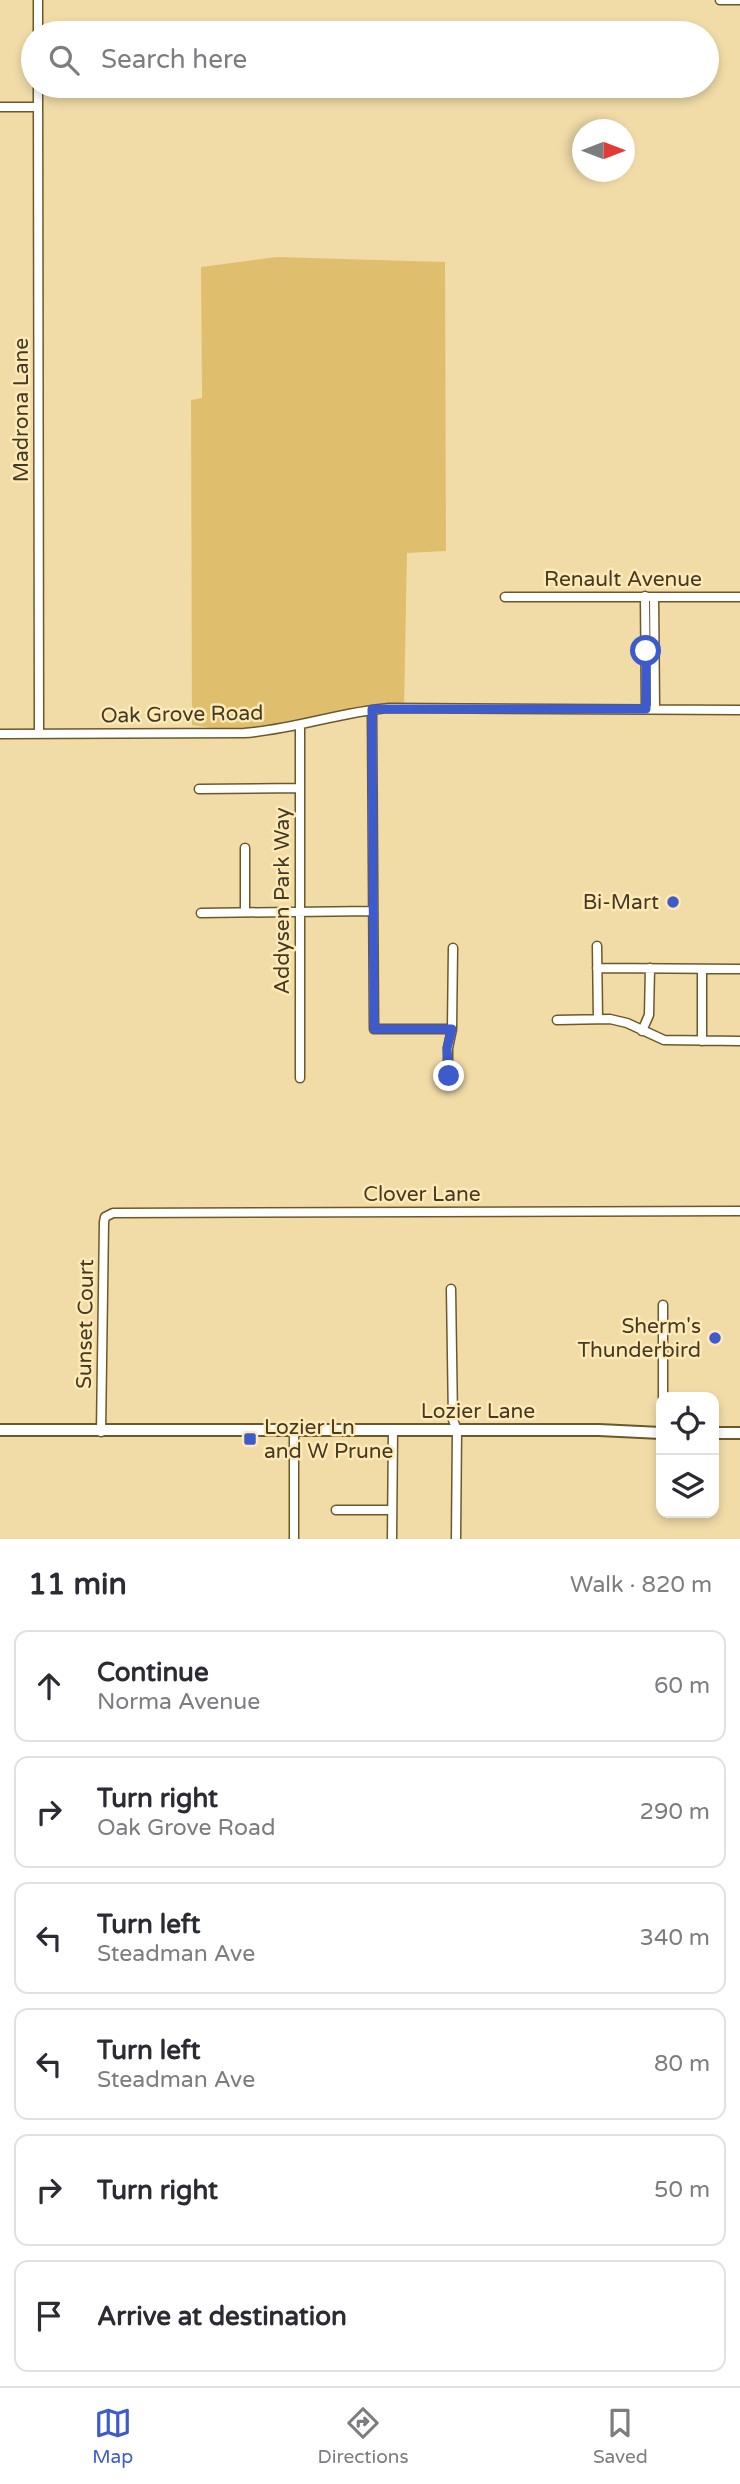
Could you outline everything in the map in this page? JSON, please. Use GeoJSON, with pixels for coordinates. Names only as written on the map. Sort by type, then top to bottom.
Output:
{"type":"FeatureCollection","features":[{"type":"Feature","properties":{"kind":"main road","name":"Lozier Lane"},"geometry":{"type":"LineString","coordinates":[[0,1430],[599,1430],[656,1433]]}},
{"type":"Feature","properties":{"kind":"main road"},"geometry":{"type":"LineString","coordinates":[[719,1433],[740,1433]]}},
{"type":"Feature","properties":{"kind":"street"},"geometry":{"type":"LineString","coordinates":[[38,0],[38,21]]}},
{"type":"Feature","properties":{"kind":"street"},"geometry":{"type":"LineString","coordinates":[[720,0],[740,1]]}},
{"type":"Feature","properties":{"kind":"street","name":"Madrona Lane"},"geometry":{"type":"LineString","coordinates":[[38,98],[39,734]]}},
{"type":"Feature","properties":{"kind":"street"},"geometry":{"type":"LineString","coordinates":[[0,107],[38,107]]}},
{"type":"Feature","properties":{"kind":"street","name":"Renault Avenue"},"geometry":{"type":"LineString","coordinates":[[505,597],[740,597]]}},
{"type":"Feature","properties":{"kind":"street"},"geometry":{"type":"LineString","coordinates":[[650,597],[650,709]]}},
{"type":"Feature","properties":{"kind":"street"},"geometry":{"type":"LineString","coordinates":[[372,709],[374,1029],[452,1029]]}},
{"type":"Feature","properties":{"kind":"street","name":"Oak Grove Road"},"geometry":{"type":"LineString","coordinates":[[0,734],[244,733],[300,725],[372,709],[740,710]]}},
{"type":"Feature","properties":{"kind":"street","name":"Addysen Park Way"},"geometry":{"type":"LineString","coordinates":[[300,725],[300,1078]]}},
{"type":"Feature","properties":{"kind":"street"},"geometry":{"type":"LineString","coordinates":[[200,789],[300,788]]}},
{"type":"Feature","properties":{"kind":"street"},"geometry":{"type":"LineString","coordinates":[[245,848],[245,912]]}},
{"type":"Feature","properties":{"kind":"street"},"geometry":{"type":"LineString","coordinates":[[201,913],[372,911]]}},
{"type":"Feature","properties":{"kind":"street"},"geometry":{"type":"LineString","coordinates":[[597,947],[598,1019]]}},
{"type":"Feature","properties":{"kind":"street"},"geometry":{"type":"LineString","coordinates":[[449,1076],[447,1048],[452,1029],[453,948]]}},
{"type":"Feature","properties":{"kind":"street"},"geometry":{"type":"LineString","coordinates":[[597,968],[740,969]]}},
{"type":"Feature","properties":{"kind":"street"},"geometry":{"type":"LineString","coordinates":[[642,1031],[649,1015],[650,968]]}},
{"type":"Feature","properties":{"kind":"street"},"geometry":{"type":"LineString","coordinates":[[702,969],[702,1041]]}},
{"type":"Feature","properties":{"kind":"street"},"geometry":{"type":"LineString","coordinates":[[557,1020],[598,1019],[627,1023],[664,1040],[740,1041]]}},
{"type":"Feature","properties":{"kind":"street","name":"Clover Lane"},"geometry":{"type":"LineString","coordinates":[[105,1217],[125,1212],[740,1211]]}},
{"type":"Feature","properties":{"kind":"street","name":"Sunset Court"},"geometry":{"type":"LineString","coordinates":[[101,1432],[105,1217]]}},
{"type":"Feature","properties":{"kind":"street"},"geometry":{"type":"LineString","coordinates":[[451,1289],[453,1420],[457,1430],[456,1539]]}},
{"type":"Feature","properties":{"kind":"street"},"geometry":{"type":"LineString","coordinates":[[663,1305],[663,1392]]}},
{"type":"Feature","properties":{"kind":"street"},"geometry":{"type":"LineString","coordinates":[[392,1539],[393,1430]]}},
{"type":"Feature","properties":{"kind":"street"},"geometry":{"type":"LineString","coordinates":[[294,1432],[294,1539]]}},
{"type":"Feature","properties":{"kind":"street"},"geometry":{"type":"LineString","coordinates":[[336,1510],[392,1510]]}},
{"type":"Feature","properties":{"kind":"shaded area"},"geometry":{"type":"Polygon","coordinates":[[[276,257],[445,262],[446,551],[407,553],[404,708],[244,733],[192,725],[191,400],[202,398],[201,267],[276,257]]]}},
{"type":"Feature","properties":{"kind":"place","name":"Bi-Mart"},"geometry":{"type":"Point","coordinates":[673,902]}},
{"type":"Feature","properties":{"kind":"place","name":"Sherm's Thunderbird"},"geometry":{"type":"Point","coordinates":[715,1338]}},
{"type":"Feature","properties":{"kind":"place","name":"Lozier Ln and W Prune"},"geometry":{"type":"Point","coordinates":[250,1439]}},
{"type":"Feature","properties":{"kind":"route"},"geometry":{"type":"LineString","coordinates":[[449,1076],[447,1048],[452,1029],[374,1029],[372,709],[646,709],[646,651]]}}]}
